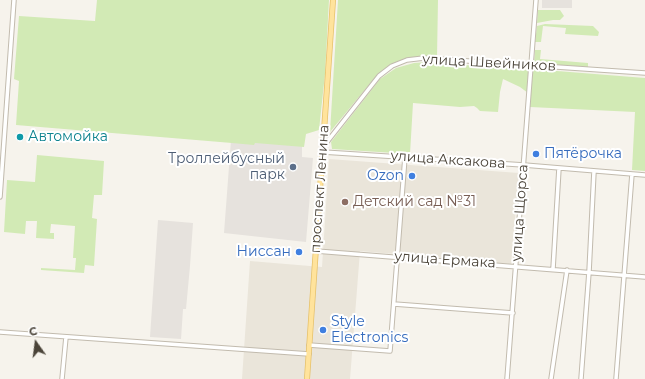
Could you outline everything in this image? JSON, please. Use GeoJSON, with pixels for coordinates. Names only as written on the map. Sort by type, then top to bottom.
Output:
{"type":"FeatureCollection","features":[{"type":"Feature","properties":{"kind":"main road","name":"проспект Ленина"},"geometry":{"type":"LineString","coordinates":[[307,379],[333,0]]}},
{"type":"Feature","properties":{"kind":"street"},"geometry":{"type":"LineString","coordinates":[[0,197],[14,0]]}},
{"type":"Feature","properties":{"kind":"street","name":"улица Щорса"},"geometry":{"type":"LineString","coordinates":[[507,379],[536,0]]}},
{"type":"Feature","properties":{"kind":"street","name":"улица Швейников"},"geometry":{"type":"LineString","coordinates":[[323,149],[379,76],[392,66],[407,60],[424,58],[645,73]]}},
{"type":"Feature","properties":{"kind":"street","name":"улица Аксакова"},"geometry":{"type":"LineString","coordinates":[[323,149],[405,157],[645,175]]}},
{"type":"Feature","properties":{"kind":"street"},"geometry":{"type":"LineString","coordinates":[[309,345],[390,351],[405,157]]}},
{"type":"Feature","properties":{"kind":"street"},"geometry":{"type":"LineString","coordinates":[[553,269],[559,168]]}},
{"type":"Feature","properties":{"kind":"street"},"geometry":{"type":"LineString","coordinates":[[581,379],[589,272],[594,171]]}},
{"type":"Feature","properties":{"kind":"street"},"geometry":{"type":"LineString","coordinates":[[616,379],[632,174]]}},
{"type":"Feature","properties":{"kind":"street","name":"улица Ермака"},"geometry":{"type":"LineString","coordinates":[[316,251],[645,276]]}},
{"type":"Feature","properties":{"kind":"street"},"geometry":{"type":"LineString","coordinates":[[551,379],[566,270]]}},
{"type":"Feature","properties":{"kind":"street"},"geometry":{"type":"LineString","coordinates":[[394,304],[513,314]]}},
{"type":"Feature","properties":{"kind":"street"},"geometry":{"type":"LineString","coordinates":[[0,332],[309,354]]}},
{"type":"Feature","properties":{"kind":"street"},"geometry":{"type":"LineString","coordinates":[[62,379],[66,337]]}},
{"type":"Feature","properties":{"kind":"shaded area"},"geometry":{"type":"Polygon","coordinates":[[[542,0],[572,0],[572,8],[542,8],[542,0]]]}},
{"type":"Feature","properties":{"kind":"shaded area","name":"Троллейбусный парк"},"geometry":{"type":"Polygon","coordinates":[[[231,140],[302,146],[302,157],[313,158],[306,242],[224,233],[231,140]]]}},
{"type":"Feature","properties":{"kind":"shaded area"},"geometry":{"type":"Polygon","coordinates":[[[329,159],[519,173],[511,264],[360,251],[350,379],[242,379],[250,261],[322,267],[329,159]]]}},
{"type":"Feature","properties":{"kind":"shaded area"},"geometry":{"type":"Polygon","coordinates":[[[158,220],[193,223],[186,309],[183,309],[181,339],[150,337],[158,220]]]}},
{"type":"Feature","properties":{"kind":"green space"},"geometry":{"type":"Polygon","coordinates":[[[97,0],[329,0],[325,74],[319,130],[306,134],[304,147],[255,143],[254,145],[16,125],[19,81],[14,79],[19,16],[95,21],[97,0]]]}},
{"type":"Feature","properties":{"kind":"green space"},"geometry":{"type":"Polygon","coordinates":[[[338,0],[438,0],[437,57],[417,57],[400,61],[388,67],[377,75],[330,132],[338,0]]]}},
{"type":"Feature","properties":{"kind":"green space"},"geometry":{"type":"Polygon","coordinates":[[[538,10],[560,10],[564,16],[560,20],[537,23],[538,10]]]}},
{"type":"Feature","properties":{"kind":"green space"},"geometry":{"type":"Polygon","coordinates":[[[545,24],[593,26],[599,32],[598,36],[565,34],[566,28],[543,26],[541,42],[535,42],[537,26],[545,24]]]}},
{"type":"Feature","properties":{"kind":"green space"},"geometry":{"type":"Polygon","coordinates":[[[535,50],[541,50],[540,59],[588,63],[588,67],[534,63],[535,50]]]}},
{"type":"Feature","properties":{"kind":"green space"},"geometry":{"type":"Polygon","coordinates":[[[428,62],[529,70],[528,93],[520,87],[503,79],[498,112],[480,111],[474,106],[460,107],[413,103],[410,154],[332,149],[331,142],[380,79],[396,68],[414,63],[428,62]]]}},
{"type":"Feature","properties":{"kind":"green space"},"geometry":{"type":"Polygon","coordinates":[[[532,69],[645,78],[645,171],[632,170],[635,112],[530,107],[532,69]]]}},
{"type":"Feature","properties":{"kind":"green space"},"geometry":{"type":"Polygon","coordinates":[[[37,155],[104,161],[102,195],[94,195],[92,218],[97,219],[94,266],[85,265],[84,273],[41,270],[41,268],[75,270],[76,258],[73,258],[75,226],[51,224],[50,233],[54,233],[54,239],[36,238],[37,221],[26,221],[25,234],[4,232],[7,180],[35,182],[37,155]]]}},
{"type":"Feature","properties":{"kind":"place","name":"Автомойка"},"geometry":{"type":"Point","coordinates":[20,137]}},
{"type":"Feature","properties":{"kind":"place","name":"Пятёрочка"},"geometry":{"type":"Point","coordinates":[536,154]}},
{"type":"Feature","properties":{"kind":"place","name":"Троллейбусный парк"},"geometry":{"type":"Point","coordinates":[293,167]}},
{"type":"Feature","properties":{"kind":"place","name":"Ozon"},"geometry":{"type":"Point","coordinates":[412,176]}},
{"type":"Feature","properties":{"kind":"place","name":"Детский сад №31"},"geometry":{"type":"Point","coordinates":[345,202]}},
{"type":"Feature","properties":{"kind":"place","name":"Ниссан"},"geometry":{"type":"Point","coordinates":[299,252]}},
{"type":"Feature","properties":{"kind":"place","name":"Style Electronics"},"geometry":{"type":"Point","coordinates":[323,330]}}]}
